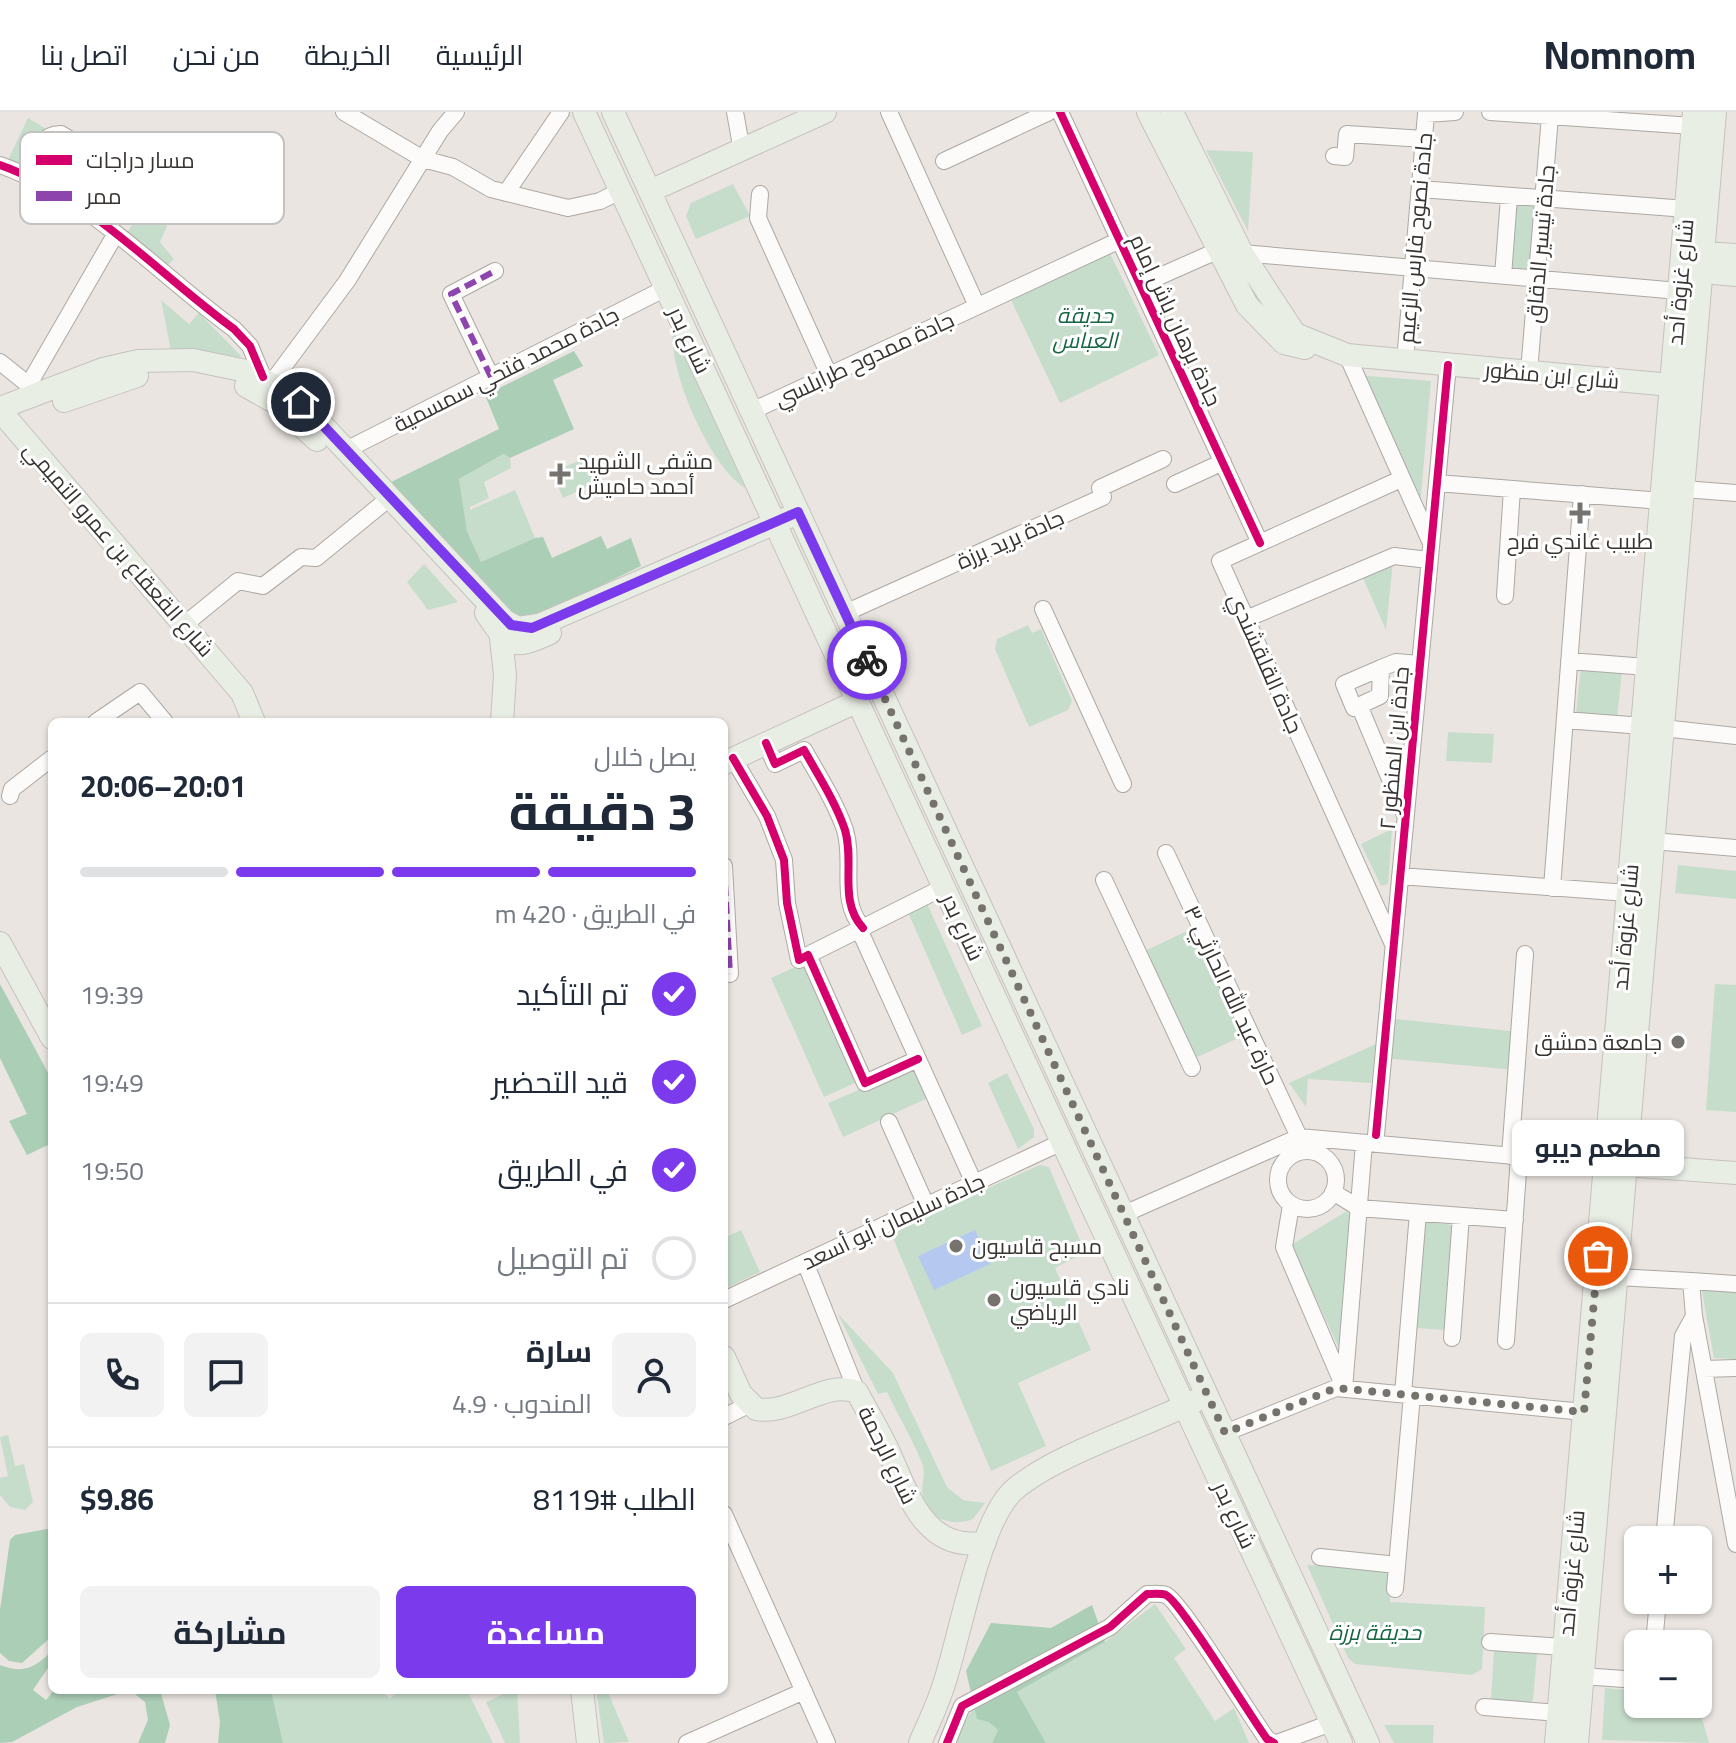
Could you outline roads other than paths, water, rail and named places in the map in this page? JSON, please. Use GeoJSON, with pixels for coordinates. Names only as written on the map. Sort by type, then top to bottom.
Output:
{"type":"FeatureCollection","features":[{"type":"Feature","properties":{"kind":"main road","name":"شارع بدر"},"geometry":{"type":"LineString","coordinates":[[584,112],[666,288],[767,527],[858,701],[1336,1733]]}},
{"type":"Feature","properties":{"kind":"main road","name":"شارع بدر"},"geometry":{"type":"LineString","coordinates":[[613,112],[1368,1743]]}},
{"type":"Feature","properties":{"kind":"main road"},"geometry":{"type":"LineString","coordinates":[[650,191],[825,112]]}},
{"type":"Feature","properties":{"kind":"main road","name":"شارع ابن منظور"},"geometry":{"type":"LineString","coordinates":[[1148,112],[1247,305],[1284,343],[1405,361],[1671,385]]}},
{"type":"Feature","properties":{"kind":"main road","name":"شارع ابن منظور"},"geometry":{"type":"LineString","coordinates":[[1172,112],[1242,253],[1295,334],[1342,353]]}},
{"type":"Feature","properties":{"kind":"main road","name":"شارع غزوة أحد"},"geometry":{"type":"LineString","coordinates":[[1556,1743],[1584,1412],[1653,841],[1653,727],[1647,667],[1671,385],[1715,112]]}},
{"type":"Feature","properties":{"kind":"main road","name":"شارع غزوة أحد"},"geometry":{"type":"LineString","coordinates":[[1577,1743],[1616,1277],[1616,1164],[1628,893],[1683,489],[1690,267],[1687,209],[1694,119]]}},
{"type":"Feature","properties":{"kind":"main road"},"geometry":{"type":"LineString","coordinates":[[1690,267],[1736,255]]}},
{"type":"Feature","properties":{"kind":"main road"},"geometry":{"type":"LineString","coordinates":[[1690,267],[1736,275]]}},
{"type":"Feature","properties":{"kind":"main road"},"geometry":{"type":"LineString","coordinates":[[4,415],[34,389],[103,369],[157,359],[211,363],[267,380],[301,402],[516,634],[517,663],[511,718]]}},
{"type":"Feature","properties":{"kind":"main road","name":"شارع القعقاع بن عمرو التميمي"},"geometry":{"type":"LineString","coordinates":[[252,718],[242,693],[4,415],[134,376],[164,372],[209,376],[245,386],[276,403],[382,504],[482,608],[516,634]]}},
{"type":"Feature","properties":{"kind":"main road"},"geometry":{"type":"LineString","coordinates":[[516,634],[798,512]]}},
{"type":"Feature","properties":{"kind":"main road"},"geometry":{"type":"LineString","coordinates":[[502,718],[505,675],[516,634]]}},
{"type":"Feature","properties":{"kind":"main road"},"geometry":{"type":"LineString","coordinates":[[729,760],[858,701]]}},
{"type":"Feature","properties":{"kind":"main road"},"geometry":{"type":"LineString","coordinates":[[0,943],[48,1031]]}},
{"type":"Feature","properties":{"kind":"main road"},"geometry":{"type":"LineString","coordinates":[[1616,1164],[1736,1173]]}},
{"type":"Feature","properties":{"kind":"main road"},"geometry":{"type":"LineString","coordinates":[[728,1365],[748,1405]]}},
{"type":"Feature","properties":{"kind":"main road","name":"شارع الرحمة"},"geometry":{"type":"LineString","coordinates":[[748,1405],[769,1412],[840,1388],[857,1392],[914,1508],[929,1528],[960,1543],[985,1542]]}},
{"type":"Feature","properties":{"kind":"main road"},"geometry":{"type":"LineString","coordinates":[[920,1743],[943,1688],[985,1542],[1001,1502],[1018,1486],[1046,1469],[1207,1395]]}},
{"type":"Feature","properties":{"kind":"main road"},"geometry":{"type":"LineString","coordinates":[[582,1694],[588,1743]]}},
{"type":"Feature","properties":{"kind":"street"},"geometry":{"type":"LineString","coordinates":[[344,112],[423,159],[453,167],[480,185],[506,193],[568,208],[600,201],[620,191]]}},
{"type":"Feature","properties":{"kind":"street"},"geometry":{"type":"LineString","coordinates":[[102,224],[234,329],[250,346],[267,380],[347,281],[456,112]]}},
{"type":"Feature","properties":{"kind":"street"},"geometry":{"type":"LineString","coordinates":[[506,193],[561,112]]}},
{"type":"Feature","properties":{"kind":"street"},"geometry":{"type":"LineString","coordinates":[[735,112],[742,151]]}},
{"type":"Feature","properties":{"kind":"street"},"geometry":{"type":"LineString","coordinates":[[889,112],[977,306]]}},
{"type":"Feature","properties":{"kind":"street"},"geometry":{"type":"LineString","coordinates":[[944,161],[1049,112]]}},
{"type":"Feature","properties":{"kind":"street","name":"جادة برهان باش إمام"},"geometry":{"type":"LineString","coordinates":[[1060,112],[1260,543]]}},
{"type":"Feature","properties":{"kind":"street","name":"جادة نصوح فارس الزعيم"},"geometry":{"type":"LineString","coordinates":[[1405,361],[1426,114],[1455,112]]}},
{"type":"Feature","properties":{"kind":"street"},"geometry":{"type":"LineString","coordinates":[[1490,112],[1694,119]]}},
{"type":"Feature","properties":{"kind":"street","name":"جادة تيسير الدقاق"},"geometry":{"type":"LineString","coordinates":[[1529,372],[1550,116]]}},
{"type":"Feature","properties":{"kind":"street"},"geometry":{"type":"LineString","coordinates":[[1334,156],[1345,157],[1347,134],[1424,139]]}},
{"type":"Feature","properties":{"kind":"street"},"geometry":{"type":"LineString","coordinates":[[0,165],[20,172]]}},
{"type":"Feature","properties":{"kind":"street"},"geometry":{"type":"LineString","coordinates":[[1420,189],[1687,209]]}},
{"type":"Feature","properties":{"kind":"street"},"geometry":{"type":"LineString","coordinates":[[760,194],[758,220],[829,375]]}},
{"type":"Feature","properties":{"kind":"street"},"geometry":{"type":"LineString","coordinates":[[1503,276],[1509,197]]}},
{"type":"Feature","properties":{"kind":"street"},"geometry":{"type":"LineString","coordinates":[[0,362],[34,389],[115,235]]}},
{"type":"Feature","properties":{"kind":"street","name":"جادة ممدوح طرابلسي"},"geometry":{"type":"LineString","coordinates":[[752,411],[1120,240]]}},
{"type":"Feature","properties":{"kind":"street"},"geometry":{"type":"LineString","coordinates":[[1140,285],[1219,250]]}},
{"type":"Feature","properties":{"kind":"street"},"geometry":{"type":"LineString","coordinates":[[1242,253],[1537,278],[1690,267]]}},
{"type":"Feature","properties":{"kind":"street"},"geometry":{"type":"LineString","coordinates":[[491,377],[451,294],[495,271]]}},
{"type":"Feature","properties":{"kind":"street","name":"جادة محمد فتحي سمسمية"},"geometry":{"type":"LineString","coordinates":[[346,450],[666,288]]}},
{"type":"Feature","properties":{"kind":"street"},"geometry":{"type":"LineString","coordinates":[[1342,353],[1431,543]]}},
{"type":"Feature","properties":{"kind":"street","name":"جادة ابن المنظور ٢"},"geometry":{"type":"LineString","coordinates":[[1344,1389],[1359,1208],[1394,945],[1448,365]]}},
{"type":"Feature","properties":{"kind":"street","name":"جادة بريد برزة"},"geometry":{"type":"LineString","coordinates":[[845,613],[1103,497],[1100,488],[1163,459]]}},
{"type":"Feature","properties":{"kind":"street"},"geometry":{"type":"LineString","coordinates":[[1175,484],[1223,462]]}},
{"type":"Feature","properties":{"kind":"street","name":"جادة القلقشندي"},"geometry":{"type":"LineString","coordinates":[[1394,945],[1220,561],[1401,479]]}},
{"type":"Feature","properties":{"kind":"street"},"geometry":{"type":"LineString","coordinates":[[1437,483],[1662,501]]}},
{"type":"Feature","properties":{"kind":"street"},"geometry":{"type":"LineString","coordinates":[[1505,596],[1512,489]]}},
{"type":"Feature","properties":{"kind":"street"},"geometry":{"type":"LineString","coordinates":[[1683,489],[1736,493]]}},
{"type":"Feature","properties":{"kind":"street"},"geometry":{"type":"LineString","coordinates":[[1552,888],[1582,494]]}},
{"type":"Feature","properties":{"kind":"street"},"geometry":{"type":"LineString","coordinates":[[184,625],[238,581],[263,586],[299,558],[318,557],[382,504]]}},
{"type":"Feature","properties":{"kind":"street"},"geometry":{"type":"LineString","coordinates":[[1246,619],[1394,556],[1429,560]]}},
{"type":"Feature","properties":{"kind":"street"},"geometry":{"type":"LineString","coordinates":[[1043,609],[1123,784]]}},
{"type":"Feature","properties":{"kind":"street"},"geometry":{"type":"LineString","coordinates":[[1569,661],[1647,667]]}},
{"type":"Feature","properties":{"kind":"street"},"geometry":{"type":"LineString","coordinates":[[1381,668],[1380,696],[1354,708],[1344,684],[1381,668],[1396,662],[1419,664]]}},
{"type":"Feature","properties":{"kind":"street"},"geometry":{"type":"LineString","coordinates":[[102,718],[140,692],[162,718]]}},
{"type":"Feature","properties":{"kind":"street"},"geometry":{"type":"LineString","coordinates":[[1359,705],[1405,816]]}},
{"type":"Feature","properties":{"kind":"street"},"geometry":{"type":"LineString","coordinates":[[1565,720],[1736,736]]}},
{"type":"Feature","properties":{"kind":"street"},"geometry":{"type":"LineString","coordinates":[[766,743],[775,764],[804,750],[821,781],[845,832],[851,914],[861,928],[974,1183]]}},
{"type":"Feature","properties":{"kind":"street"},"geometry":{"type":"LineString","coordinates":[[1380,754],[1411,755]]}},
{"type":"Feature","properties":{"kind":"street"},"geometry":{"type":"LineString","coordinates":[[729,760],[767,816],[784,860],[787,903],[799,960],[944,887]]}},
{"type":"Feature","properties":{"kind":"street"},"geometry":{"type":"LineString","coordinates":[[10,796],[12,789],[48,761]]}},
{"type":"Feature","properties":{"kind":"street"},"geometry":{"type":"LineString","coordinates":[[1653,841],[1736,848]]}},
{"type":"Feature","properties":{"kind":"street","name":"حارة عبد الله الحارثي ٣"},"geometry":{"type":"LineString","coordinates":[[1166,853],[1299,1144]]}},
{"type":"Feature","properties":{"kind":"street"},"geometry":{"type":"LineString","coordinates":[[1400,876],[1628,893]]}},
{"type":"Feature","properties":{"kind":"street"},"geometry":{"type":"LineString","coordinates":[[1104,880],[1192,1068]]}},
{"type":"Feature","properties":{"kind":"street"},"geometry":{"type":"LineString","coordinates":[[728,938],[730,974]]}},
{"type":"Feature","properties":{"kind":"street"},"geometry":{"type":"LineString","coordinates":[[1506,1341],[1515,1220],[1514,1156],[1525,954]]}},
{"type":"Feature","properties":{"kind":"street"},"geometry":{"type":"LineString","coordinates":[[808,955],[865,1083],[918,1059]]}},
{"type":"Feature","properties":{"kind":"street"},"geometry":{"type":"LineString","coordinates":[[889,1122],[926,1205]]}},
{"type":"Feature","properties":{"kind":"street"},"geometry":{"type":"LineString","coordinates":[[1124,1214],[1299,1144],[1370,1139],[1616,1164]]}},
{"type":"Feature","properties":{"kind":"street","name":"جادة سليمان أبو أسعد"},"geometry":{"type":"LineString","coordinates":[[728,1298],[1062,1142]]}},
{"type":"Feature","properties":{"kind":"street"},"geometry":{"type":"LineString","coordinates":[[1299,1144],[1326,1158],[1335,1174],[1333,1192],[1328,1200],[1310,1209],[1291,1205],[1279,1190],[1277,1180],[1284,1162],[1299,1144]]}},
{"type":"Feature","properties":{"kind":"street"},"geometry":{"type":"LineString","coordinates":[[1333,1192],[1359,1208],[1515,1220]]}},
{"type":"Feature","properties":{"kind":"street"},"geometry":{"type":"LineString","coordinates":[[1291,1205],[1284,1247],[1344,1389]]}},
{"type":"Feature","properties":{"kind":"street"},"geometry":{"type":"LineString","coordinates":[[1395,1589],[1418,1213]]}},
{"type":"Feature","properties":{"kind":"street"},"geometry":{"type":"LineString","coordinates":[[1452,1338],[1461,1216]]}},
{"type":"Feature","properties":{"kind":"street"},"geometry":{"type":"LineString","coordinates":[[805,1262],[857,1392]]}},
{"type":"Feature","properties":{"kind":"street"},"geometry":{"type":"LineString","coordinates":[[1616,1277],[1736,1284]]}},
{"type":"Feature","properties":{"kind":"street"},"geometry":{"type":"LineString","coordinates":[[1691,1281],[1704,1369],[1730,1481],[1736,1544]]}},
{"type":"Feature","properties":{"kind":"street"},"geometry":{"type":"LineString","coordinates":[[1665,1526],[1683,1336],[1694,1316]]}},
{"type":"Feature","properties":{"kind":"street"},"geometry":{"type":"LineString","coordinates":[[1704,1369],[1736,1368]]}},
{"type":"Feature","properties":{"kind":"street"},"geometry":{"type":"LineString","coordinates":[[1225,1433],[1336,1388],[1584,1412]]}},
{"type":"Feature","properties":{"kind":"street"},"geometry":{"type":"LineString","coordinates":[[728,1415],[748,1405]]}},
{"type":"Feature","properties":{"kind":"street"},"geometry":{"type":"LineString","coordinates":[[728,1523],[827,1743]]}},
{"type":"Feature","properties":{"kind":"street"},"geometry":{"type":"LineString","coordinates":[[1320,1557],[1397,1565]]}},
{"type":"Feature","properties":{"kind":"street"},"geometry":{"type":"LineString","coordinates":[[947,1743],[962,1706],[1110,1627],[1147,1594],[1166,1595],[1181,1608],[1238,1700],[1267,1739],[1276,1743],[1336,1733]]}},
{"type":"Feature","properties":{"kind":"street"},"geometry":{"type":"LineString","coordinates":[[1490,1642],[1564,1647]]}},
{"type":"Feature","properties":{"kind":"street"},"geometry":{"type":"LineString","coordinates":[[1582,1676],[1624,1679]]}},
{"type":"Feature","properties":{"kind":"street"},"geometry":{"type":"LineString","coordinates":[[687,1743],[804,1691]]}},
{"type":"Feature","properties":{"kind":"street"},"geometry":{"type":"LineString","coordinates":[[1484,1707],[1559,1713]]}},
{"type":"Feature","properties":{"kind":"water"},"geometry":{"type":"Polygon","coordinates":[[[975,1230],[990,1264],[934,1290],[918,1256],[975,1230]]]}},
{"type":"Feature","properties":{"kind":"place","name":"مشفى الشهيد أحمد حاميش"},"geometry":{"type":"Point","coordinates":[560,474]}},
{"type":"Feature","properties":{"kind":"place","name":"طبيب غاندي فرح"},"geometry":{"type":"Point","coordinates":[1580,513]}},
{"type":"Feature","properties":{"kind":"place","name":"جامعة دمشق"},"geometry":{"type":"Point","coordinates":[1678,1042]}},
{"type":"Feature","properties":{"kind":"place","name":"مسبح قاسيون"},"geometry":{"type":"Point","coordinates":[956,1246]}},
{"type":"Feature","properties":{"kind":"place","name":"مطعم ديبو"},"geometry":{"type":"Point","coordinates":[1598,1256]}},
{"type":"Feature","properties":{"kind":"place","name":"نادي قاسيون الرياضي"},"geometry":{"type":"Point","coordinates":[994,1300]}},
{"type":"Feature","properties":{"kind":"park label","name":"حديقة العباس"},"geometry":{"type":"Point","coordinates":[1085,328]}},
{"type":"Feature","properties":{"kind":"park label","name":"حديقة برزة"},"geometry":{"type":"Point","coordinates":[1375,1632]}}]}
